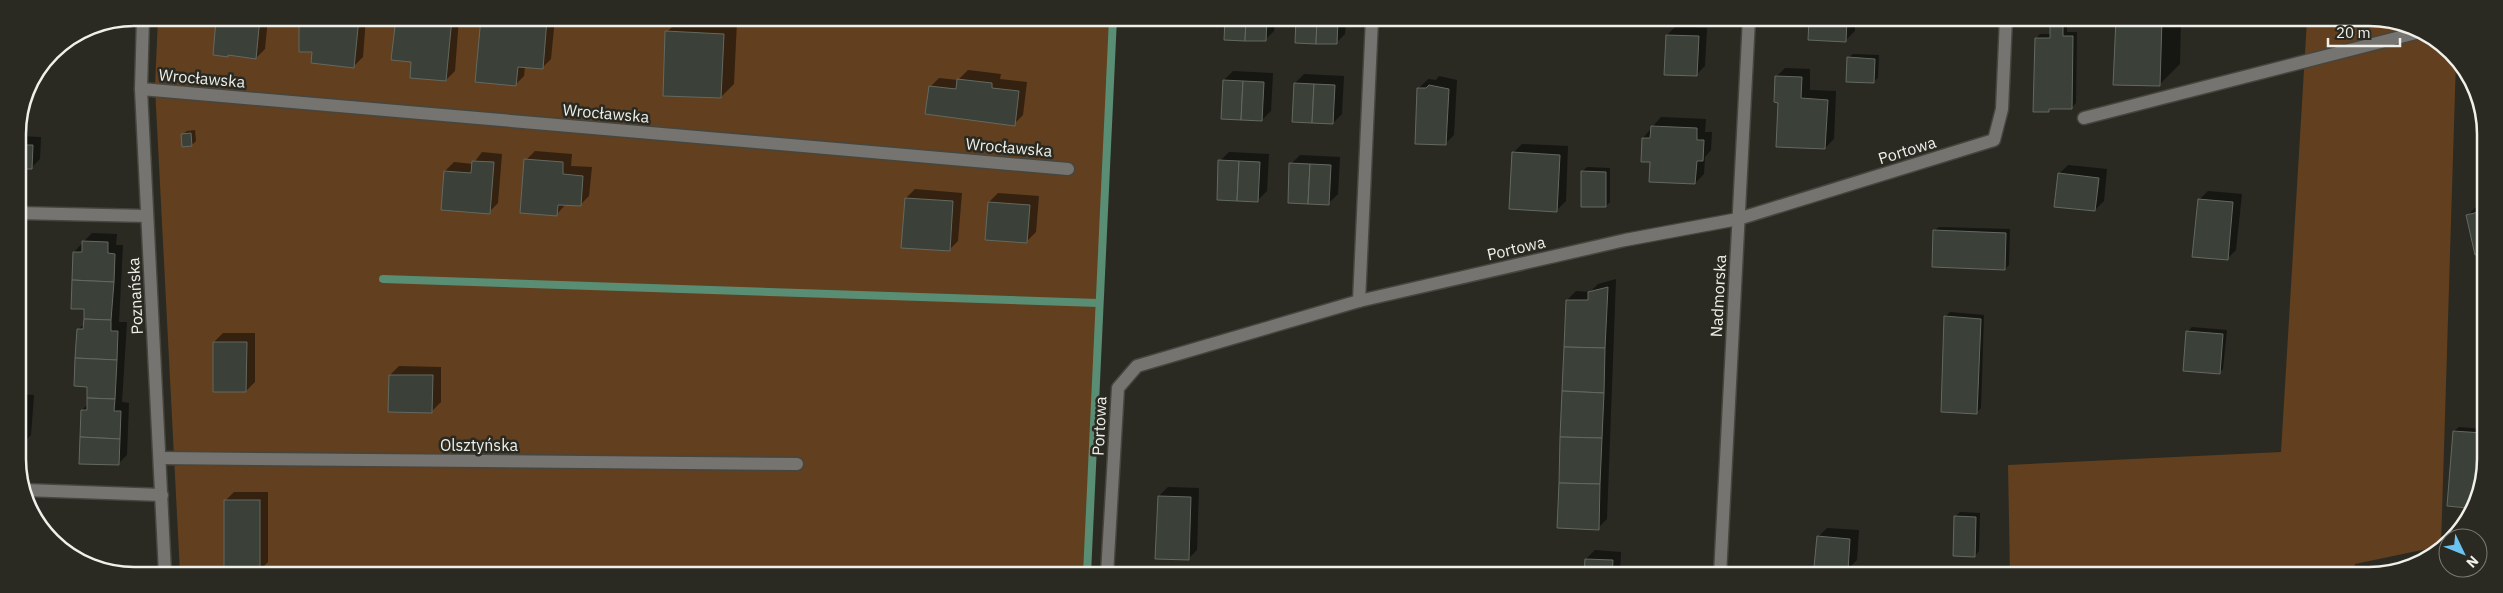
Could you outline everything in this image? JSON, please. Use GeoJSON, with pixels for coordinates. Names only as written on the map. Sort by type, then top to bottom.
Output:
{"type":"FeatureCollection","features":[{"type":"Feature","properties":{"kind":"street","name":"Poznańska"},"geometry":{"type":"LineString","coordinates":[[143,26],[141,89],[165,567]]}},
{"type":"Feature","properties":{"kind":"street"},"geometry":{"type":"LineString","coordinates":[[1359,301],[1372,26]]}},
{"type":"Feature","properties":{"kind":"street","name":"Nadmorska"},"geometry":{"type":"LineString","coordinates":[[1720,567],[1749,26]]}},
{"type":"Feature","properties":{"kind":"street","name":"Portowa"},"geometry":{"type":"LineString","coordinates":[[1107,567],[1118,388],[1137,366],[1359,301],[1624,240],[1738,219],[1994,140],[2002,109],[2006,26]]}},
{"type":"Feature","properties":{"kind":"street"},"geometry":{"type":"LineString","coordinates":[[2084,118],[2411,34]]}},
{"type":"Feature","properties":{"kind":"street","name":"Wrocławska"},"geometry":{"type":"LineString","coordinates":[[141,89],[1068,168]]}},
{"type":"Feature","properties":{"kind":"street"},"geometry":{"type":"LineString","coordinates":[[26,213],[147,216]]}},
{"type":"Feature","properties":{"kind":"street","name":"Olsztyńska"},"geometry":{"type":"LineString","coordinates":[[160,458],[797,464]]}},
{"type":"Feature","properties":{"kind":"street"},"geometry":{"type":"LineString","coordinates":[[31,490],[162,495]]}},
{"type":"Feature","properties":{"kind":"shaded area"},"geometry":{"type":"Polygon","coordinates":[[[158,26],[1113,26],[1087,567],[180,567],[155,87],[158,26]]]}},
{"type":"Feature","properties":{"kind":"shaded area"},"geometry":{"type":"Polygon","coordinates":[[[2307,26],[2390,28],[2410,34],[2423,41],[2445,58],[2456,71],[2442,528],[2438,528],[2438,542],[2430,548],[2355,564],[2355,567],[2010,567],[2008,465],[2281,452],[2307,26]]]}},
{"type":"Feature","properties":{"kind":"building"},"geometry":{"type":"Polygon","coordinates":[[[215,26],[259,26],[256,59],[213,55],[215,26]]]}},
{"type":"Feature","properties":{"kind":"building"},"geometry":{"type":"Polygon","coordinates":[[[299,26],[358,26],[354,68],[311,63],[312,52],[299,52],[299,26]]]}},
{"type":"Feature","properties":{"kind":"building"},"geometry":{"type":"Polygon","coordinates":[[[395,26],[451,26],[446,81],[410,78],[411,62],[391,60],[395,26]]]}},
{"type":"Feature","properties":{"kind":"building"},"geometry":{"type":"Polygon","coordinates":[[[480,26],[546,26],[543,69],[518,67],[516,86],[475,82],[480,26]]]}},
{"type":"Feature","properties":{"kind":"building"},"geometry":{"type":"Polygon","coordinates":[[[1225,26],[1246,26],[1245,41],[1224,40],[1225,26]]]}},
{"type":"Feature","properties":{"kind":"building"},"geometry":{"type":"Polygon","coordinates":[[[1246,26],[1267,26],[1266,41],[1245,41],[1246,26]]]}},
{"type":"Feature","properties":{"kind":"building"},"geometry":{"type":"Polygon","coordinates":[[[1296,26],[1317,26],[1316,44],[1295,43],[1296,26]]]}},
{"type":"Feature","properties":{"kind":"building"},"geometry":{"type":"Polygon","coordinates":[[[1317,26],[1338,26],[1337,44],[1316,44],[1317,26]]]}},
{"type":"Feature","properties":{"kind":"building"},"geometry":{"type":"Polygon","coordinates":[[[1809,26],[1847,26],[1846,42],[1808,40],[1809,26]]]}},
{"type":"Feature","properties":{"kind":"building"},"geometry":{"type":"Polygon","coordinates":[[[2050,26],[2063,26],[2063,36],[2073,36],[2072,109],[2049,109],[2049,112],[2033,112],[2035,38],[2050,38],[2050,26]]]}},
{"type":"Feature","properties":{"kind":"building"},"geometry":{"type":"Polygon","coordinates":[[[2116,26],[2162,26],[2160,86],[2113,85],[2116,26]]]}},
{"type":"Feature","properties":{"kind":"building"},"geometry":{"type":"Polygon","coordinates":[[[665,31],[724,34],[721,98],[663,96],[665,31]]]}},
{"type":"Feature","properties":{"kind":"building"},"geometry":{"type":"Polygon","coordinates":[[[1666,35],[1699,36],[1697,76],[1664,75],[1666,35]]]}},
{"type":"Feature","properties":{"kind":"building"},"geometry":{"type":"Polygon","coordinates":[[[1847,57],[1875,59],[1874,83],[1846,82],[1847,57]]]}},
{"type":"Feature","properties":{"kind":"building"},"geometry":{"type":"Polygon","coordinates":[[[1775,76],[1802,77],[1801,98],[1828,100],[1825,149],[1776,147],[1778,103],[1774,102],[1775,76]]]}},
{"type":"Feature","properties":{"kind":"building"},"geometry":{"type":"Polygon","coordinates":[[[957,79],[992,83],[992,88],[1019,91],[1015,126],[925,114],[929,86],[956,89],[957,79]]]}},
{"type":"Feature","properties":{"kind":"building"},"geometry":{"type":"Polygon","coordinates":[[[1223,80],[1243,81],[1241,120],[1221,119],[1223,80]]]}},
{"type":"Feature","properties":{"kind":"building"},"geometry":{"type":"Polygon","coordinates":[[[1243,81],[1264,82],[1262,121],[1241,120],[1243,81]]]}},
{"type":"Feature","properties":{"kind":"building"},"geometry":{"type":"Polygon","coordinates":[[[1294,83],[1314,84],[1312,123],[1292,122],[1294,83]]]}},
{"type":"Feature","properties":{"kind":"building"},"geometry":{"type":"Polygon","coordinates":[[[1314,84],[1335,85],[1333,124],[1312,123],[1314,84]]]}},
{"type":"Feature","properties":{"kind":"building"},"geometry":{"type":"Polygon","coordinates":[[[1429,85],[1449,89],[1446,145],[1415,144],[1417,88],[1426,88],[1429,85]]]}},
{"type":"Feature","properties":{"kind":"building"},"geometry":{"type":"Polygon","coordinates":[[[1651,126],[1697,128],[1697,140],[1704,140],[1703,161],[1697,161],[1695,184],[1649,182],[1650,162],[1641,162],[1642,138],[1650,138],[1651,126]]]}},
{"type":"Feature","properties":{"kind":"building"},"geometry":{"type":"Polygon","coordinates":[[[191,133],[192,146],[182,147],[181,134],[191,133]]]}},
{"type":"Feature","properties":{"kind":"building"},"geometry":{"type":"Polygon","coordinates":[[[26,145],[33,145],[32,169],[26,169],[26,145]]]}},
{"type":"Feature","properties":{"kind":"building"},"geometry":{"type":"Polygon","coordinates":[[[1512,152],[1560,155],[1557,212],[1509,209],[1512,152]]]}},
{"type":"Feature","properties":{"kind":"building"},"geometry":{"type":"Polygon","coordinates":[[[524,159],[563,162],[563,174],[583,176],[581,206],[558,205],[557,216],[520,213],[524,159]]]}},
{"type":"Feature","properties":{"kind":"building"},"geometry":{"type":"Polygon","coordinates":[[[1218,160],[1239,161],[1237,201],[1217,200],[1218,160]]]}},
{"type":"Feature","properties":{"kind":"building"},"geometry":{"type":"Polygon","coordinates":[[[472,161],[494,162],[490,214],[441,210],[444,171],[471,173],[472,161]]]}},
{"type":"Feature","properties":{"kind":"building"},"geometry":{"type":"Polygon","coordinates":[[[1239,161],[1260,162],[1258,202],[1237,201],[1239,161]]]}},
{"type":"Feature","properties":{"kind":"building"},"geometry":{"type":"Polygon","coordinates":[[[1289,163],[1310,164],[1308,204],[1288,203],[1289,163]]]}},
{"type":"Feature","properties":{"kind":"building"},"geometry":{"type":"Polygon","coordinates":[[[1310,164],[1331,165],[1329,205],[1308,204],[1310,164]]]}},
{"type":"Feature","properties":{"kind":"building"},"geometry":{"type":"Polygon","coordinates":[[[1581,171],[1606,172],[1606,207],[1581,207],[1581,171]]]}},
{"type":"Feature","properties":{"kind":"building"},"geometry":{"type":"Polygon","coordinates":[[[2058,173],[2099,178],[2095,211],[2054,207],[2058,173]]]}},
{"type":"Feature","properties":{"kind":"building"},"geometry":{"type":"Polygon","coordinates":[[[905,198],[953,201],[950,251],[901,248],[905,198]]]}},
{"type":"Feature","properties":{"kind":"building"},"geometry":{"type":"Polygon","coordinates":[[[2198,199],[2233,202],[2228,260],[2192,257],[2198,199]]]}},
{"type":"Feature","properties":{"kind":"building"},"geometry":{"type":"Polygon","coordinates":[[[988,202],[1030,205],[1027,243],[985,240],[988,202]]]}},
{"type":"Feature","properties":{"kind":"building"},"geometry":{"type":"Polygon","coordinates":[[[2477,212],[2477,254],[2475,255],[2466,215],[2477,212]]]}},
{"type":"Feature","properties":{"kind":"building"},"geometry":{"type":"Polygon","coordinates":[[[1933,230],[2006,233],[2005,270],[1932,267],[1933,230]]]}},
{"type":"Feature","properties":{"kind":"building"},"geometry":{"type":"Polygon","coordinates":[[[82,241],[108,242],[108,253],[115,254],[114,282],[72,280],[73,252],[82,252],[82,241]]]}},
{"type":"Feature","properties":{"kind":"building"},"geometry":{"type":"Polygon","coordinates":[[[72,280],[114,282],[111,320],[84,319],[84,309],[71,309],[72,280]]]}},
{"type":"Feature","properties":{"kind":"building"},"geometry":{"type":"Polygon","coordinates":[[[1608,287],[1605,348],[1564,347],[1566,300],[1588,300],[1588,292],[1608,287]]]}},
{"type":"Feature","properties":{"kind":"building"},"geometry":{"type":"Polygon","coordinates":[[[1944,316],[1981,319],[1977,414],[1941,412],[1944,316]]]}},
{"type":"Feature","properties":{"kind":"building"},"geometry":{"type":"Polygon","coordinates":[[[84,319],[111,320],[111,331],[118,331],[117,360],[75,358],[77,329],[83,329],[84,319]]]}},
{"type":"Feature","properties":{"kind":"building"},"geometry":{"type":"Polygon","coordinates":[[[2186,331],[2223,334],[2220,374],[2183,371],[2186,331]]]}},
{"type":"Feature","properties":{"kind":"building"},"geometry":{"type":"Polygon","coordinates":[[[213,342],[247,342],[246,392],[213,392],[213,342]]]}},
{"type":"Feature","properties":{"kind":"building"},"geometry":{"type":"Polygon","coordinates":[[[1564,347],[1605,348],[1604,393],[1562,391],[1564,347]]]}},
{"type":"Feature","properties":{"kind":"building"},"geometry":{"type":"Polygon","coordinates":[[[75,358],[117,360],[115,399],[87,398],[87,387],[74,386],[75,358]]]}},
{"type":"Feature","properties":{"kind":"building"},"geometry":{"type":"Polygon","coordinates":[[[389,375],[433,375],[432,413],[388,412],[389,375]]]}},
{"type":"Feature","properties":{"kind":"building"},"geometry":{"type":"Polygon","coordinates":[[[1562,391],[1604,393],[1602,438],[1560,437],[1562,391]]]}},
{"type":"Feature","properties":{"kind":"building"},"geometry":{"type":"Polygon","coordinates":[[[87,398],[115,399],[114,411],[121,411],[120,439],[80,437],[81,410],[87,410],[87,398]]]}},
{"type":"Feature","properties":{"kind":"building"},"geometry":{"type":"Polygon","coordinates":[[[2453,431],[2477,433],[2476,473],[2469,500],[2465,508],[2447,506],[2453,431]]]}},
{"type":"Feature","properties":{"kind":"building"},"geometry":{"type":"Polygon","coordinates":[[[80,437],[120,439],[119,465],[79,464],[80,437]]]}},
{"type":"Feature","properties":{"kind":"building"},"geometry":{"type":"Polygon","coordinates":[[[1560,437],[1602,438],[1600,484],[1559,483],[1560,437]]]}},
{"type":"Feature","properties":{"kind":"building"},"geometry":{"type":"Polygon","coordinates":[[[1559,483],[1600,484],[1599,530],[1557,528],[1559,483]]]}},
{"type":"Feature","properties":{"kind":"building"},"geometry":{"type":"Polygon","coordinates":[[[1158,496],[1191,497],[1189,560],[1155,559],[1158,496]]]}},
{"type":"Feature","properties":{"kind":"building"},"geometry":{"type":"Polygon","coordinates":[[[224,500],[260,500],[260,567],[224,567],[224,500]]]}},
{"type":"Feature","properties":{"kind":"building"},"geometry":{"type":"Polygon","coordinates":[[[1954,516],[1976,517],[1975,557],[1953,556],[1954,516]]]}},
{"type":"Feature","properties":{"kind":"building"},"geometry":{"type":"Polygon","coordinates":[[[1817,536],[1850,539],[1848,567],[1814,567],[1817,536]]]}},
{"type":"Feature","properties":{"kind":"building"},"geometry":{"type":"Polygon","coordinates":[[[1585,559],[1613,560],[1613,567],[1584,567],[1585,559]]]}},
{"type":"Feature","properties":{"kind":"waterway"},"geometry":{"type":"LineString","coordinates":[[1087,567],[1113,26]]}},
{"type":"Feature","properties":{"kind":"waterway"},"geometry":{"type":"LineString","coordinates":[[383,279],[1098,303]]}}]}
